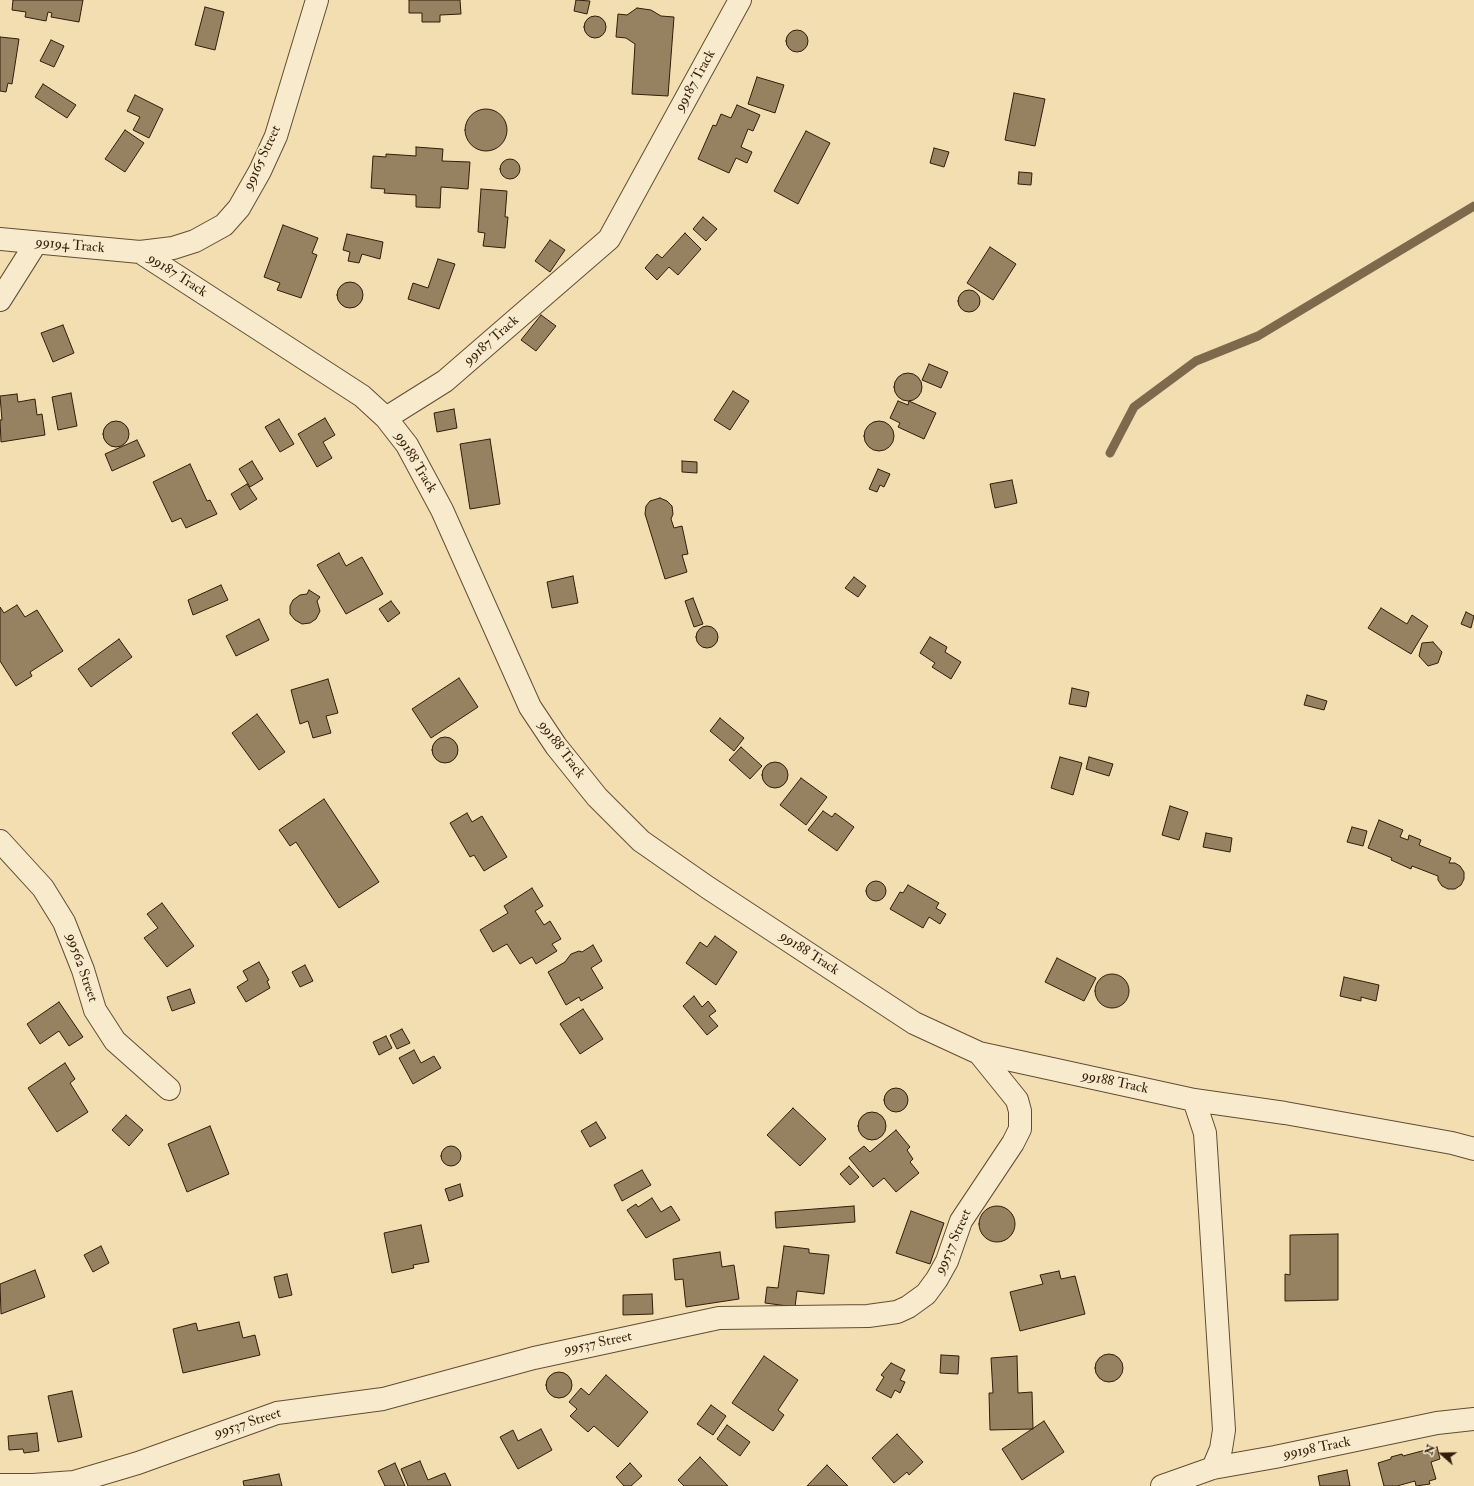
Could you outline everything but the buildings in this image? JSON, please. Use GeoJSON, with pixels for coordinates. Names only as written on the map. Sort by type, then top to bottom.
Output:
{"type":"FeatureCollection","features":[{"type":"Feature","properties":{"kind":"street","name":"99165 Street"},"geometry":{"type":"LineString","coordinates":[[140,252],[173,248],[194,241],[224,224],[239,208],[260,171],[276,136],[317,0]]}},
{"type":"Feature","properties":{"kind":"street","name":"99187 Track"},"geometry":{"type":"LineString","coordinates":[[140,252],[362,396],[386,418],[446,381],[609,239],[740,0]]}},
{"type":"Feature","properties":{"kind":"street","name":"99194 Track"},"geometry":{"type":"LineString","coordinates":[[0,239],[140,252]]}},
{"type":"Feature","properties":{"kind":"street"},"geometry":{"type":"LineString","coordinates":[[0,300],[36,243]]}},
{"type":"Feature","properties":{"kind":"street","name":"99188 Track"},"geometry":{"type":"LineString","coordinates":[[386,418],[406,445],[442,510],[530,707],[556,746],[597,797],[641,841],[713,891],[914,1023],[979,1053],[1194,1100],[1308,1117],[1452,1143],[1474,1149]]}},
{"type":"Feature","properties":{"kind":"street","name":"99562 Street"},"geometry":{"type":"LineString","coordinates":[[0,841],[43,888],[64,922],[84,970],[95,1010],[115,1041],[169,1089]]}},
{"type":"Feature","properties":{"kind":"street","name":"99537 Street"},"geometry":{"type":"LineString","coordinates":[[0,1486],[33,1486],[74,1482],[138,1463],[277,1412],[383,1399],[534,1358],[719,1318],[868,1316],[897,1312],[908,1307],[926,1294],[937,1279],[947,1261],[961,1221],[1013,1143],[1020,1129],[1020,1111],[1017,1100],[979,1053]]}},
{"type":"Feature","properties":{"kind":"street"},"geometry":{"type":"LineString","coordinates":[[1194,1100],[1205,1133],[1224,1430],[1222,1449],[1213,1468]]}},
{"type":"Feature","properties":{"kind":"street","name":"99198 Track"},"geometry":{"type":"LineString","coordinates":[[1162,1486],[1213,1468],[1305,1451],[1436,1423],[1474,1419]]}},
{"type":"Feature","properties":{"kind":"waterway"},"geometry":{"type":"LineString","coordinates":[[1110,453],[1134,407],[1196,361],[1258,336],[1474,206]]}}]}
